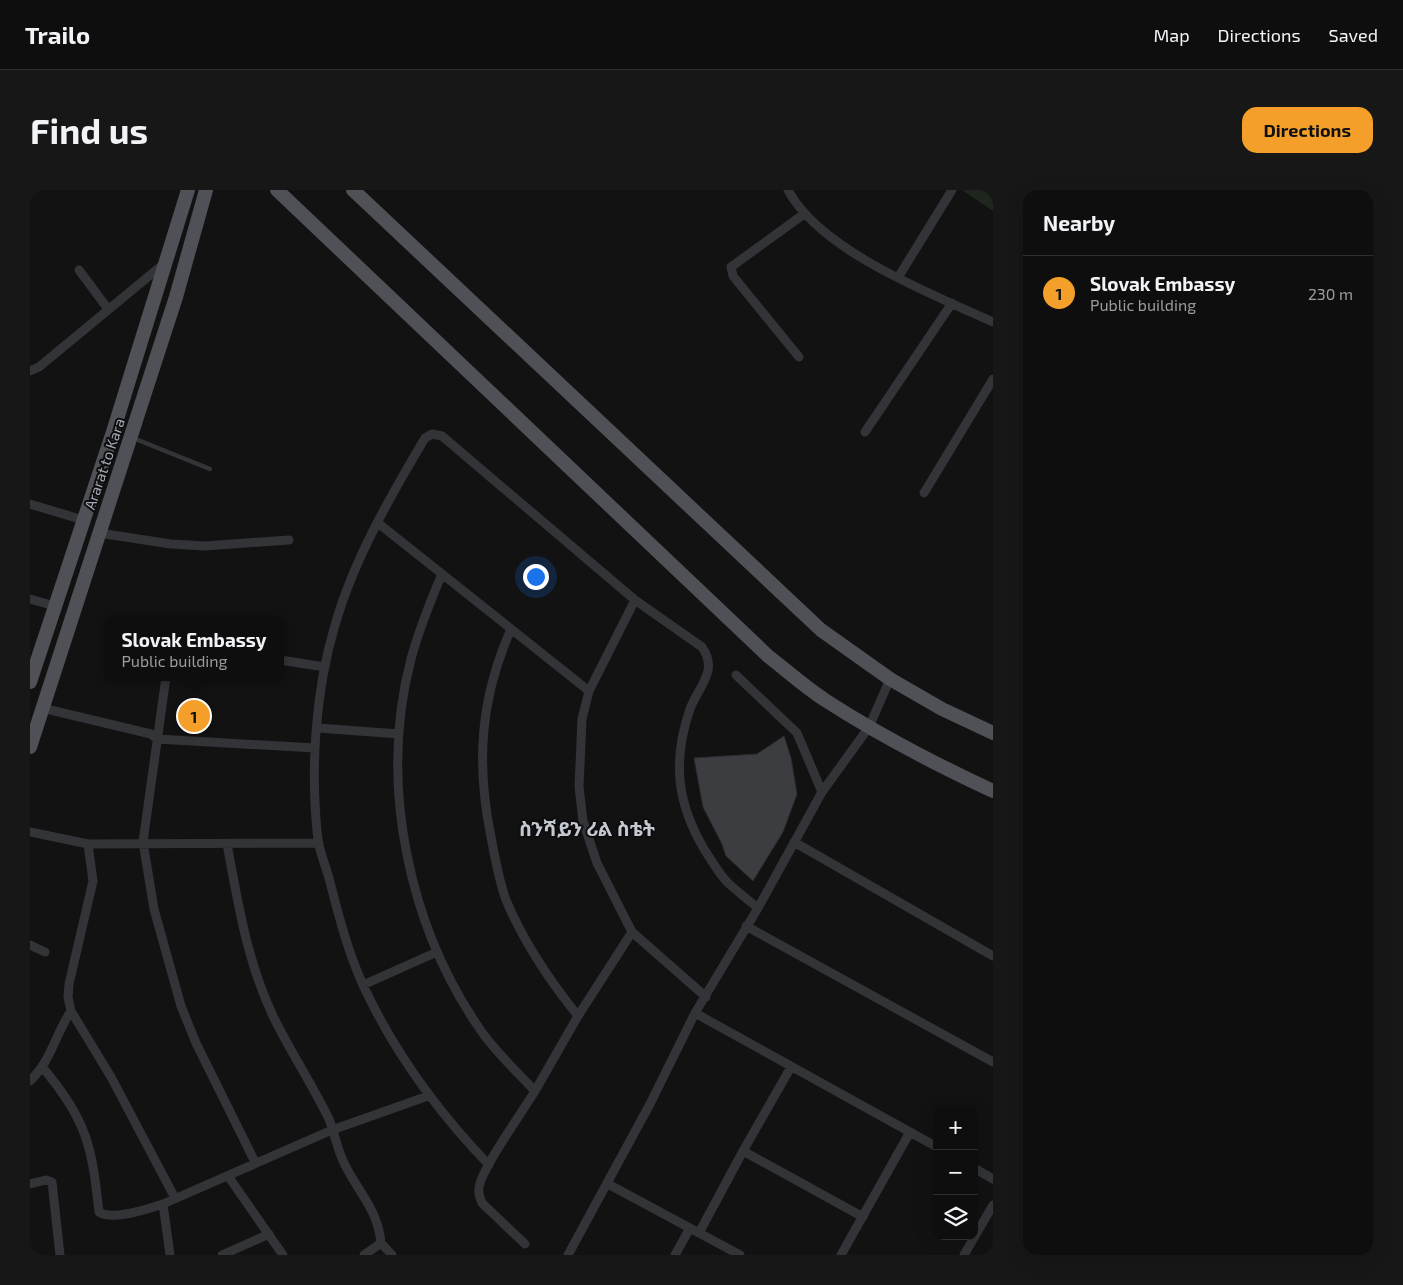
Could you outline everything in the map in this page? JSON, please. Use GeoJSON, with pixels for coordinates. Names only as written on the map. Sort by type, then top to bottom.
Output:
{"type":"FeatureCollection","features":[{"type":"Feature","properties":{"kind":"main road","name":"Ararat to Kara"},"geometry":{"type":"LineString","coordinates":[[30,682],[167,261],[188,190]]}},
{"type":"Feature","properties":{"kind":"main road","name":"Ararat to Kara"},"geometry":{"type":"LineString","coordinates":[[30,747],[176,297],[206,190]]}},
{"type":"Feature","properties":{"kind":"main road"},"geometry":{"type":"LineString","coordinates":[[277,190],[762,650],[824,699],[869,727],[920,757],[993,792]]}},
{"type":"Feature","properties":{"kind":"main road"},"geometry":{"type":"LineString","coordinates":[[354,190],[821,630],[890,679],[942,709],[993,733]]}},
{"type":"Feature","properties":{"kind":"main road"},"geometry":{"type":"LineString","coordinates":[[70,561],[89,565]]}},
{"type":"Feature","properties":{"kind":"street"},"geometry":{"type":"LineString","coordinates":[[898,276],[952,190]]}},
{"type":"Feature","properties":{"kind":"street"},"geometry":{"type":"LineString","coordinates":[[793,192],[804,214],[820,229],[843,245],[898,276],[993,322]]}},
{"type":"Feature","properties":{"kind":"street"},"geometry":{"type":"LineString","coordinates":[[799,357],[733,276],[731,267],[804,214]]}},
{"type":"Feature","properties":{"kind":"street"},"geometry":{"type":"LineString","coordinates":[[30,372],[39,367],[167,261]]}},
{"type":"Feature","properties":{"kind":"street"},"geometry":{"type":"LineString","coordinates":[[79,270],[108,309]]}},
{"type":"Feature","properties":{"kind":"street"},"geometry":{"type":"LineString","coordinates":[[865,432],[952,303]]}},
{"type":"Feature","properties":{"kind":"street"},"geometry":{"type":"LineString","coordinates":[[924,493],[993,379]]}},
{"type":"Feature","properties":{"kind":"street"},"geometry":{"type":"LineString","coordinates":[[489,1165],[428,1096],[363,985],[340,924],[319,842],[314,748],[325,667],[335,626],[360,556],[425,438],[432,434],[442,436],[635,600],[702,646],[709,656],[705,682],[690,708],[682,738],[678,764],[680,794],[691,828],[709,857],[727,882],[758,908]]}},
{"type":"Feature","properties":{"kind":"street"},"geometry":{"type":"LineString","coordinates":[[30,504],[83,520]]}},
{"type":"Feature","properties":{"kind":"street"},"geometry":{"type":"LineString","coordinates":[[378,523],[589,691]]}},
{"type":"Feature","properties":{"kind":"street"},"geometry":{"type":"LineString","coordinates":[[99,533],[171,544],[205,546],[289,540]]}},
{"type":"Feature","properties":{"kind":"street"},"geometry":{"type":"LineString","coordinates":[[442,574],[424,616],[411,660],[399,734],[400,811],[405,840],[415,887],[437,952],[484,1034],[504,1059],[535,1090]]}},
{"type":"Feature","properties":{"kind":"street"},"geometry":{"type":"LineString","coordinates":[[30,599],[55,606]]}},
{"type":"Feature","properties":{"kind":"street"},"geometry":{"type":"LineString","coordinates":[[635,600],[608,649],[589,691],[582,719],[579,787],[583,822],[597,863],[632,932],[706,997]]}},
{"type":"Feature","properties":{"kind":"street"},"geometry":{"type":"LineString","coordinates":[[511,629],[494,674],[482,731],[481,760],[484,805],[506,899],[538,963],[552,985],[578,1016]]}},
{"type":"Feature","properties":{"kind":"street"},"geometry":{"type":"LineString","coordinates":[[284,661],[325,667]]}},
{"type":"Feature","properties":{"kind":"street"},"geometry":{"type":"LineString","coordinates":[[736,675],[797,733],[822,792]]}},
{"type":"Feature","properties":{"kind":"street"},"geometry":{"type":"LineString","coordinates":[[568,1255],[608,1184],[695,1013],[758,908],[822,792],[869,727],[890,679]]}},
{"type":"Feature","properties":{"kind":"street"},"geometry":{"type":"LineString","coordinates":[[165,681],[143,842],[154,909],[180,1006],[196,1043],[255,1162]]}},
{"type":"Feature","properties":{"kind":"street"},"geometry":{"type":"LineString","coordinates":[[42,708],[151,734],[157,739],[314,748]]}},
{"type":"Feature","properties":{"kind":"street"},"geometry":{"type":"LineString","coordinates":[[318,728],[399,734]]}},
{"type":"Feature","properties":{"kind":"street"},"geometry":{"type":"LineString","coordinates":[[30,832],[88,844],[143,842],[227,844],[319,842]]}},
{"type":"Feature","properties":{"kind":"street"},"geometry":{"type":"LineString","coordinates":[[794,842],[993,956]]}},
{"type":"Feature","properties":{"kind":"street"},"geometry":{"type":"LineString","coordinates":[[88,844],[93,881],[69,984],[68,997],[71,1011],[111,1077],[174,1198]]}},
{"type":"Feature","properties":{"kind":"street"},"geometry":{"type":"LineString","coordinates":[[227,844],[245,938],[261,988],[274,1017],[330,1121],[346,1167],[375,1213],[381,1243],[392,1255]]}},
{"type":"Feature","properties":{"kind":"street"},"geometry":{"type":"LineString","coordinates":[[746,926],[993,1062]]}},
{"type":"Feature","properties":{"kind":"street"},"geometry":{"type":"LineString","coordinates":[[525,1244],[482,1203],[478,1194],[479,1186],[489,1165],[578,1016],[632,932]]}},
{"type":"Feature","properties":{"kind":"street"},"geometry":{"type":"LineString","coordinates":[[30,945],[45,952]]}},
{"type":"Feature","properties":{"kind":"street"},"geometry":{"type":"LineString","coordinates":[[363,985],[437,952]]}},
{"type":"Feature","properties":{"kind":"street"},"geometry":{"type":"LineString","coordinates":[[30,1081],[43,1068],[61,1027],[71,1011]]}},
{"type":"Feature","properties":{"kind":"street"},"geometry":{"type":"LineString","coordinates":[[695,1013],[933,1145]]}},
{"type":"Feature","properties":{"kind":"street"},"geometry":{"type":"LineString","coordinates":[[699,1233],[791,1066]]}},
{"type":"Feature","properties":{"kind":"street"},"geometry":{"type":"LineString","coordinates":[[43,1068],[63,1092],[82,1124],[92,1158],[99,1212],[103,1215],[141,1211],[163,1204],[228,1176],[255,1162],[332,1130],[428,1096]]}},
{"type":"Feature","properties":{"kind":"street"},"geometry":{"type":"LineString","coordinates":[[841,1255],[910,1132]]}},
{"type":"Feature","properties":{"kind":"street"},"geometry":{"type":"LineString","coordinates":[[743,1151],[863,1217]]}},
{"type":"Feature","properties":{"kind":"street"},"geometry":{"type":"LineString","coordinates":[[978,1170],[993,1179]]}},
{"type":"Feature","properties":{"kind":"street"},"geometry":{"type":"LineString","coordinates":[[228,1176],[283,1255]]}},
{"type":"Feature","properties":{"kind":"street"},"geometry":{"type":"LineString","coordinates":[[30,1184],[46,1180],[52,1182],[60,1255]]}},
{"type":"Feature","properties":{"kind":"street"},"geometry":{"type":"LineString","coordinates":[[608,1184],[740,1255]]}},
{"type":"Feature","properties":{"kind":"street"},"geometry":{"type":"LineString","coordinates":[[163,1204],[170,1255]]}},
{"type":"Feature","properties":{"kind":"street"},"geometry":{"type":"LineString","coordinates":[[964,1255],[993,1205]]}},
{"type":"Feature","properties":{"kind":"street"},"geometry":{"type":"LineString","coordinates":[[675,1255],[690,1228]]}},
{"type":"Feature","properties":{"kind":"street"},"geometry":{"type":"LineString","coordinates":[[222,1255],[269,1234]]}},
{"type":"Feature","properties":{"kind":"street"},"geometry":{"type":"LineString","coordinates":[[364,1255],[381,1243]]}},
{"type":"Feature","properties":{"kind":"lane"},"geometry":{"type":"LineString","coordinates":[[131,438],[210,469]]}},
{"type":"Feature","properties":{"kind":"shaded area"},"geometry":{"type":"Polygon","coordinates":[[[962,190],[993,190],[993,211],[962,190]]]}},
{"type":"Feature","properties":{"kind":"building"},"geometry":{"type":"Polygon","coordinates":[[[784,736],[791,758],[797,794],[783,832],[753,881],[726,856],[703,807],[694,758],[757,754],[784,736]]]}},
{"type":"Feature","properties":{"kind":"place","name":"Slovak Embassy"},"geometry":{"type":"Point","coordinates":[194,716]}},
{"type":"Feature","properties":{"kind":"district","name":"ስንሻይን ሪል ስቴት"},"geometry":{"type":"Point","coordinates":[587,829]}}]}
